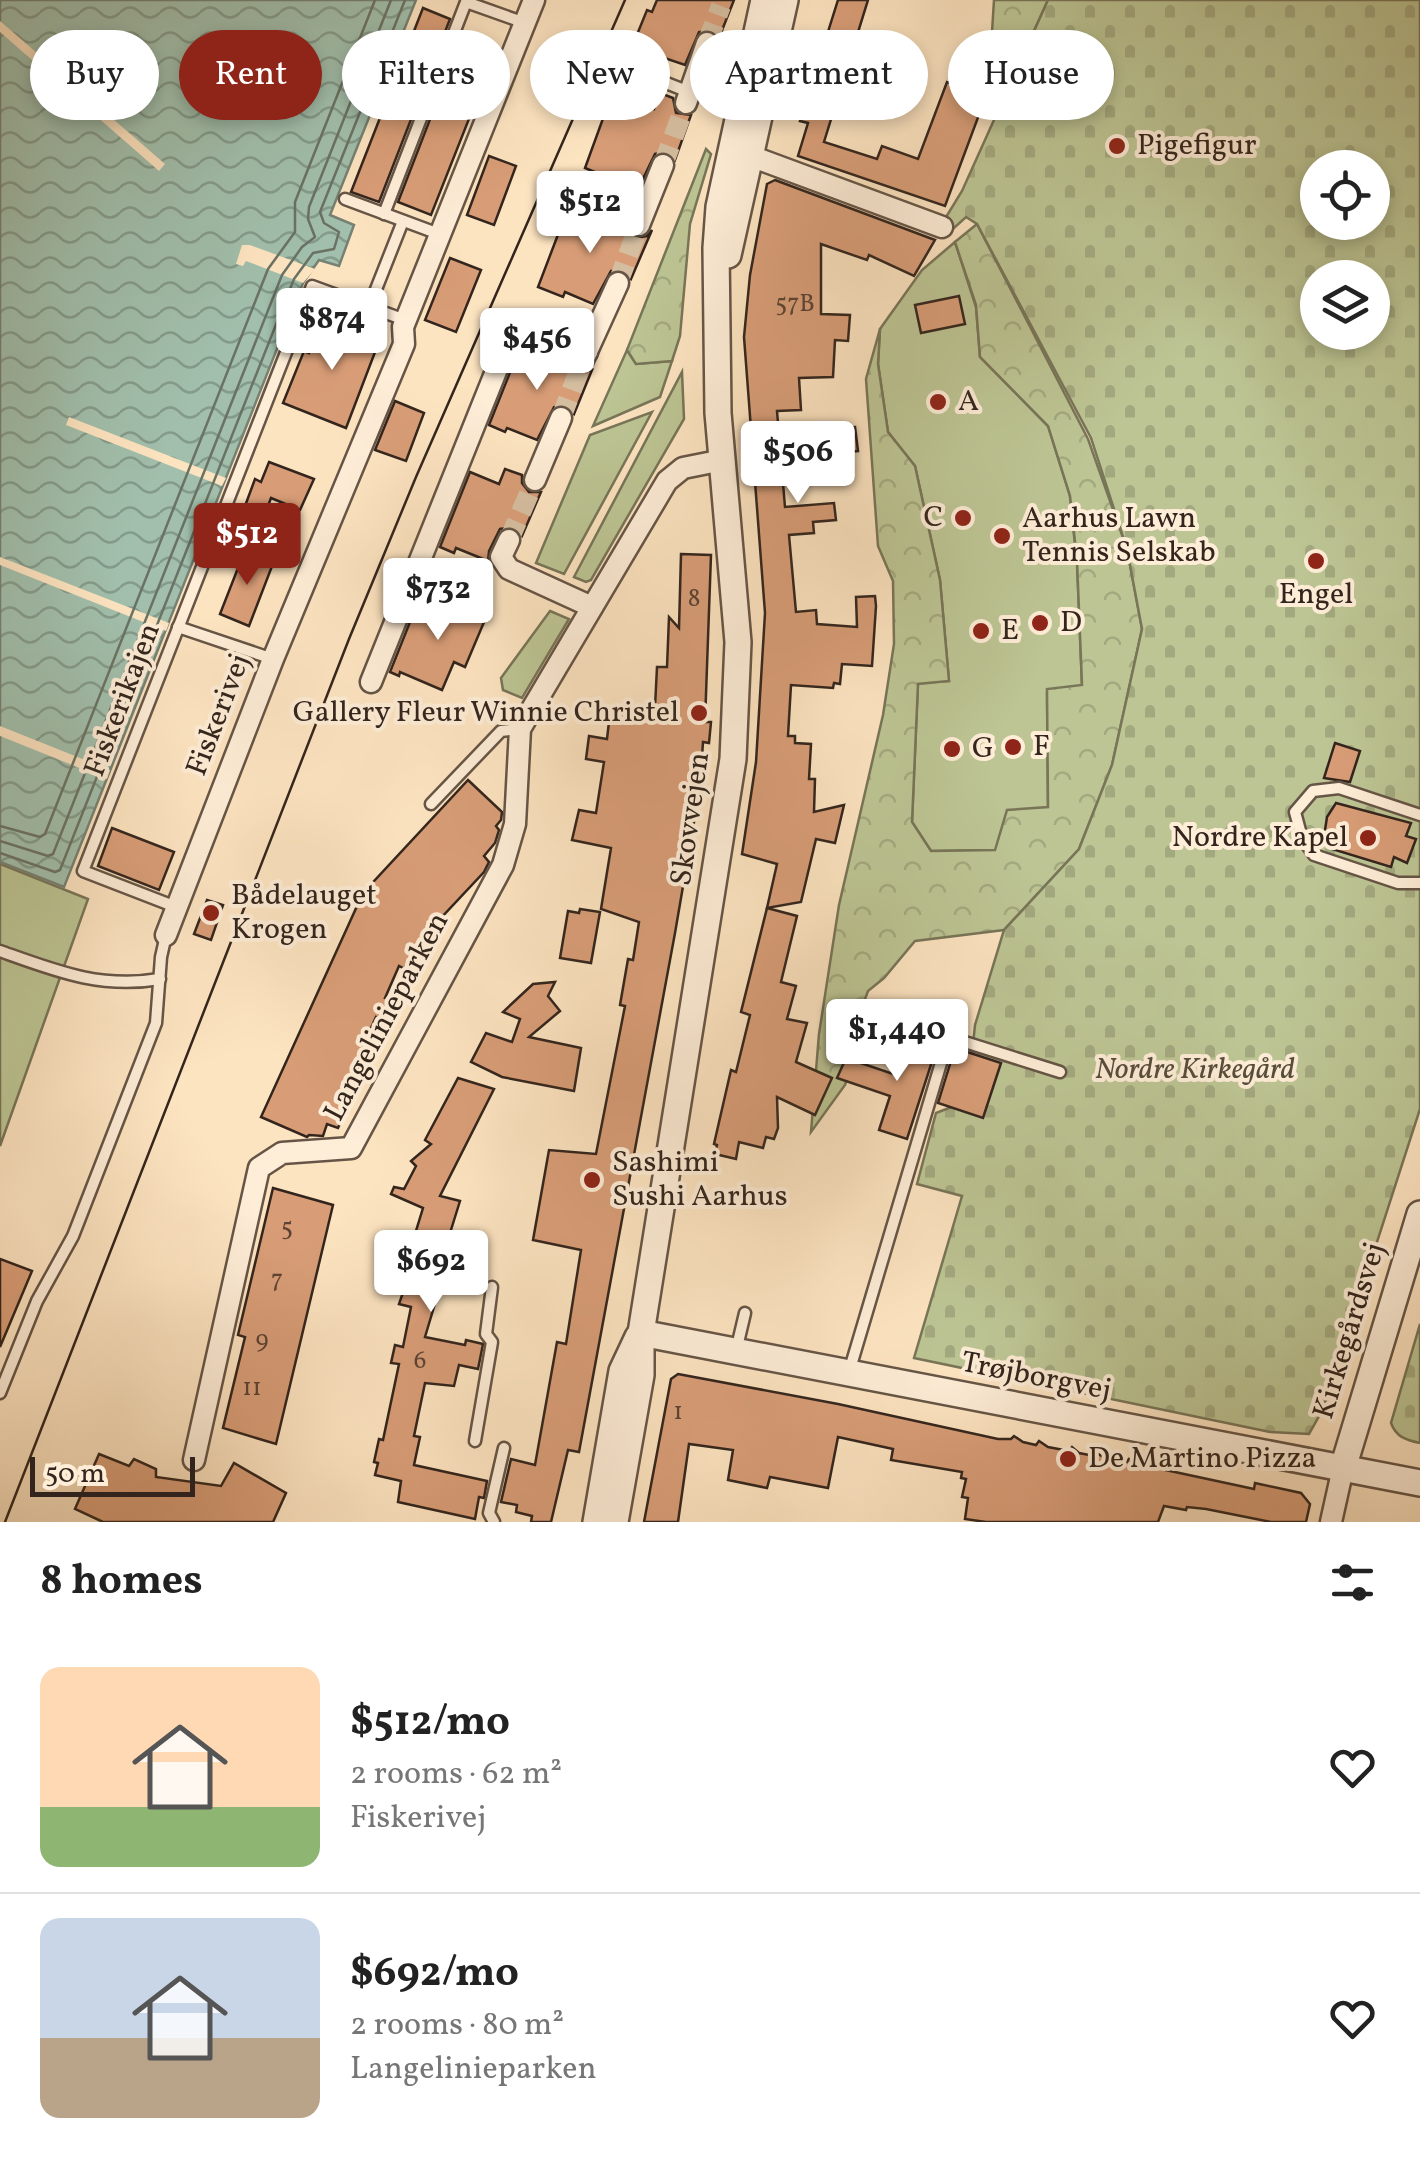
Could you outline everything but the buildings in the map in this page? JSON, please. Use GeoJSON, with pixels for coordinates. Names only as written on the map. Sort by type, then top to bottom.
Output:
{"type":"FeatureCollection","features":[{"type":"Feature","properties":{"kind":"street","name":"Fiskerivej"},"geometry":{"type":"LineString","coordinates":[[166,935],[404,344],[402,327],[534,0]]}},
{"type":"Feature","properties":{"kind":"street","name":"Skovvejen"},"geometry":{"type":"LineString","coordinates":[[640,1332],[733,758],[738,642],[718,414],[717,309],[764,0]]}},
{"type":"Feature","properties":{"kind":"street","name":"Skovvejen"},"geometry":{"type":"LineString","coordinates":[[740,151],[785,0]]}},
{"type":"Feature","properties":{"kind":"street"},"geometry":{"type":"LineString","coordinates":[[688,98],[690,92]]}},
{"type":"Feature","properties":{"kind":"street"},"geometry":{"type":"LineString","coordinates":[[740,151],[942,227]]}},
{"type":"Feature","properties":{"kind":"street"},"geometry":{"type":"LineString","coordinates":[[639,226],[663,165]]}},
{"type":"Feature","properties":{"kind":"street"},"geometry":{"type":"LineString","coordinates":[[371,682],[509,339],[520,329],[530,329],[585,356],[618,283]]}},
{"type":"Feature","properties":{"kind":"street"},"geometry":{"type":"LineString","coordinates":[[535,480],[561,418]]}},
{"type":"Feature","properties":{"kind":"street","name":"Langelinieparken"},"geometry":{"type":"LineString","coordinates":[[194,1460],[258,1168],[282,1153],[350,1148],[504,865],[515,824],[520,729],[667,481],[683,468],[723,460]]}},
{"type":"Feature","properties":{"kind":"street"},"geometry":{"type":"LineString","coordinates":[[509,540],[501,557],[509,569],[592,607]]}},
{"type":"Feature","properties":{"kind":"street","name":"Kirkegårdsvej"},"geometry":{"type":"LineString","coordinates":[[1343,1468],[1420,1214]]}},
{"type":"Feature","properties":{"kind":"street"},"geometry":{"type":"LineString","coordinates":[[596,1522],[622,1372],[640,1332]]}},
{"type":"Feature","properties":{"kind":"street"},"geometry":{"type":"LineString","coordinates":[[615,1522],[641,1375],[640,1332]]}},
{"type":"Feature","properties":{"kind":"street","name":"Trøjborgvej"},"geometry":{"type":"LineString","coordinates":[[640,1332],[1420,1483]]}},
{"type":"Feature","properties":{"kind":"street"},"geometry":{"type":"LineString","coordinates":[[1331,1522],[1343,1468]]}},
{"type":"Feature","properties":{"kind":"lane"},"geometry":{"type":"LineString","coordinates":[[384,214],[466,2],[525,23]]}},
{"type":"Feature","properties":{"kind":"lane"},"geometry":{"type":"LineString","coordinates":[[670,89],[688,98]]}},
{"type":"Feature","properties":{"kind":"lane"},"geometry":{"type":"LineString","coordinates":[[346,199],[440,234]]}},
{"type":"Feature","properties":{"kind":"lane"},"geometry":{"type":"LineString","coordinates":[[368,307],[402,221]]}},
{"type":"Feature","properties":{"kind":"lane","name":"Fiskerikajen"},"geometry":{"type":"LineString","coordinates":[[176,908],[83,872],[178,627],[312,286],[406,320]]}},
{"type":"Feature","properties":{"kind":"lane"},"geometry":{"type":"LineString","coordinates":[[178,627],[274,659]]}},
{"type":"Feature","properties":{"kind":"lane"},"geometry":{"type":"LineString","coordinates":[[431,804],[501,731],[520,729]]}},
{"type":"Feature","properties":{"kind":"lane"},"geometry":{"type":"LineString","coordinates":[[1420,815],[1338,788],[1313,791],[1295,812],[1302,838],[1314,855],[1398,883],[1420,882]]}},
{"type":"Feature","properties":{"kind":"lane","name":"Fiskerivej"},"geometry":{"type":"LineString","coordinates":[[0,1393],[37,1301],[73,1236],[156,1023],[166,935]]}},
{"type":"Feature","properties":{"kind":"lane"},"geometry":{"type":"LineString","coordinates":[[0,952],[79,979],[134,983],[160,979]]}},
{"type":"Feature","properties":{"kind":"lane"},"geometry":{"type":"LineString","coordinates":[[881,1051],[895,1020],[1060,1072]]}},
{"type":"Feature","properties":{"kind":"lane"},"geometry":{"type":"LineString","coordinates":[[849,1372],[948,1036]]}},
{"type":"Feature","properties":{"kind":"lane"},"geometry":{"type":"LineString","coordinates":[[474,1441],[492,1342],[486,1334],[492,1286]]}},
{"type":"Feature","properties":{"kind":"lane"},"geometry":{"type":"LineString","coordinates":[[736,1351],[745,1313]]}},
{"type":"Feature","properties":{"kind":"lane"},"geometry":{"type":"LineString","coordinates":[[494,1522],[490,1514],[504,1448]]}},
{"type":"Feature","properties":{"kind":"green space"},"geometry":{"type":"Polygon","coordinates":[[[994,0],[1048,0],[1034,30],[992,30],[994,0]]]}},
{"type":"Feature","properties":{"kind":"green space","name":"Nordre Kirkegård"},"geometry":{"type":"Polygon","coordinates":[[[1048,0],[1420,0],[1420,1109],[1323,1409],[1309,1434],[1270,1432],[914,1358],[962,1196],[917,1184],[936,1113],[967,1101],[975,1025],[1004,930],[1079,849],[1112,765],[1142,629],[1127,549],[1091,438],[977,224],[966,217],[954,228],[943,222],[962,191],[994,120],[1114,120],[1114,30],[1034,30],[1048,0]]]}},
{"type":"Feature","properties":{"kind":"green space"},"geometry":{"type":"Polygon","coordinates":[[[706,149],[711,154],[690,224],[680,336],[672,361],[636,364],[627,350],[706,149]]]}},
{"type":"Feature","properties":{"kind":"green space"},"geometry":{"type":"Polygon","coordinates":[[[977,224],[1088,439],[1127,549],[1142,629],[1112,765],[1079,849],[1004,930],[915,941],[868,991],[843,1058],[853,1063],[845,1085],[811,1132],[819,1034],[839,905],[883,715],[894,644],[893,581],[878,546],[866,379],[880,329],[878,364],[888,432],[915,466],[940,580],[949,681],[918,684],[912,822],[931,851],[995,850],[1007,810],[1048,807],[1047,689],[1082,685],[1070,496],[1048,426],[980,357],[976,305],[955,242],[977,224]]]}},
{"type":"Feature","properties":{"kind":"green space","name":"Aarhus Lawn Tennis Selskab"},"geometry":{"type":"Polygon","coordinates":[[[955,242],[976,307],[980,357],[1048,426],[1070,496],[1082,686],[1047,693],[1048,807],[996,850],[931,851],[912,822],[918,683],[949,681],[940,580],[915,466],[888,432],[878,364],[880,329],[922,270],[955,242]]]}},
{"type":"Feature","properties":{"kind":"green space"},"geometry":{"type":"Polygon","coordinates":[[[627,350],[636,364],[672,361],[660,397],[593,426],[627,350]]]}},
{"type":"Feature","properties":{"kind":"green space"},"geometry":{"type":"Polygon","coordinates":[[[682,372],[684,419],[591,580],[574,577],[682,372]]]}},
{"type":"Feature","properties":{"kind":"green space"},"geometry":{"type":"Polygon","coordinates":[[[652,412],[564,574],[536,563],[590,435],[652,412]]]}},
{"type":"Feature","properties":{"kind":"green space"},"geometry":{"type":"Polygon","coordinates":[[[550,611],[569,619],[522,698],[503,690],[501,678],[550,611]]]}},
{"type":"Feature","properties":{"kind":"green space"},"geometry":{"type":"Polygon","coordinates":[[[0,864],[88,899],[0,1146],[0,864]]]}},
{"type":"Feature","properties":{"kind":"green space"},"geometry":{"type":"Polygon","coordinates":[[[1420,1324],[1420,1443],[1402,1437],[1391,1423],[1420,1324]]]}},
{"type":"Feature","properties":{"kind":"water"},"geometry":{"type":"Polygon","coordinates":[[[0,0],[416,0],[404,30],[342,30],[342,120],[368,120],[330,215],[354,225],[339,266],[319,260],[303,283],[64,887],[0,862],[0,0]]]}},
{"type":"Feature","properties":{"kind":"pier"},"geometry":{"type":"Polygon","coordinates":[[[0,21],[30,47],[30,58],[0,32],[0,21]]]}},
{"type":"Feature","properties":{"kind":"pier"},"geometry":{"type":"Polygon","coordinates":[[[101,120],[114,120],[165,164],[159,171],[101,120]]]}},
{"type":"Feature","properties":{"kind":"pier"},"geometry":{"type":"Polygon","coordinates":[[[242,245],[315,269],[303,283],[246,261],[243,266],[236,264],[242,245]]]}},
{"type":"Feature","properties":{"kind":"pier"},"geometry":{"type":"Polygon","coordinates":[[[69,417],[226,478],[222,486],[66,425],[69,417]]]}},
{"type":"Feature","properties":{"kind":"pier"},"geometry":{"type":"Polygon","coordinates":[[[0,557],[169,623],[166,631],[0,565],[0,557]]]}},
{"type":"Feature","properties":{"kind":"pier"},"geometry":{"type":"Polygon","coordinates":[[[0,726],[110,770],[107,779],[0,736],[0,726]]]}},
{"type":"Feature","properties":{"kind":"tunnel"},"geometry":{"type":"LineString","coordinates":[[712,30],[721,6]]}},
{"type":"Feature","properties":{"kind":"tunnel"},"geometry":{"type":"LineString","coordinates":[[663,165],[686,103]]}},
{"type":"Feature","properties":{"kind":"tunnel"},"geometry":{"type":"LineString","coordinates":[[618,283],[639,225]]}},
{"type":"Feature","properties":{"kind":"tunnel"},"geometry":{"type":"LineString","coordinates":[[561,418],[583,360]]}},
{"type":"Feature","properties":{"kind":"tunnel"},"geometry":{"type":"LineString","coordinates":[[509,540],[535,480]]}},
{"type":"Feature","properties":{"kind":"tram line"},"geometry":{"type":"LineString","coordinates":[[5,1522],[349,639],[625,0]]}},
{"type":"Feature","properties":{"kind":"place","name":"Pigefigur"},"geometry":{"type":"Point","coordinates":[1117,146]}},
{"type":"Feature","properties":{"kind":"place","name":"A"},"geometry":{"type":"Point","coordinates":[938,402]}},
{"type":"Feature","properties":{"kind":"place","name":"C"},"geometry":{"type":"Point","coordinates":[963,518]}},
{"type":"Feature","properties":{"kind":"place","name":"Aarhus Lawn Tennis Selskab"},"geometry":{"type":"Point","coordinates":[1002,536]}},
{"type":"Feature","properties":{"kind":"place","name":"Engel"},"geometry":{"type":"Point","coordinates":[1316,561]}},
{"type":"Feature","properties":{"kind":"place","name":"D"},"geometry":{"type":"Point","coordinates":[1040,623]}},
{"type":"Feature","properties":{"kind":"place","name":"E"},"geometry":{"type":"Point","coordinates":[981,631]}},
{"type":"Feature","properties":{"kind":"place","name":"Gallery Fleur Winnie Christel"},"geometry":{"type":"Point","coordinates":[699,713]}},
{"type":"Feature","properties":{"kind":"place","name":"F"},"geometry":{"type":"Point","coordinates":[1013,747]}},
{"type":"Feature","properties":{"kind":"place","name":"G"},"geometry":{"type":"Point","coordinates":[952,749]}},
{"type":"Feature","properties":{"kind":"place","name":"Nordre Kapel"},"geometry":{"type":"Point","coordinates":[1368,838]}},
{"type":"Feature","properties":{"kind":"place","name":"Bådelauget Krogen"},"geometry":{"type":"Point","coordinates":[211,913]}},
{"type":"Feature","properties":{"kind":"place","name":"Sashimi Sushi Aarhus"},"geometry":{"type":"Point","coordinates":[592,1180]}},
{"type":"Feature","properties":{"kind":"place","name":"De Martino Pizza"},"geometry":{"type":"Point","coordinates":[1068,1459]}}]}
